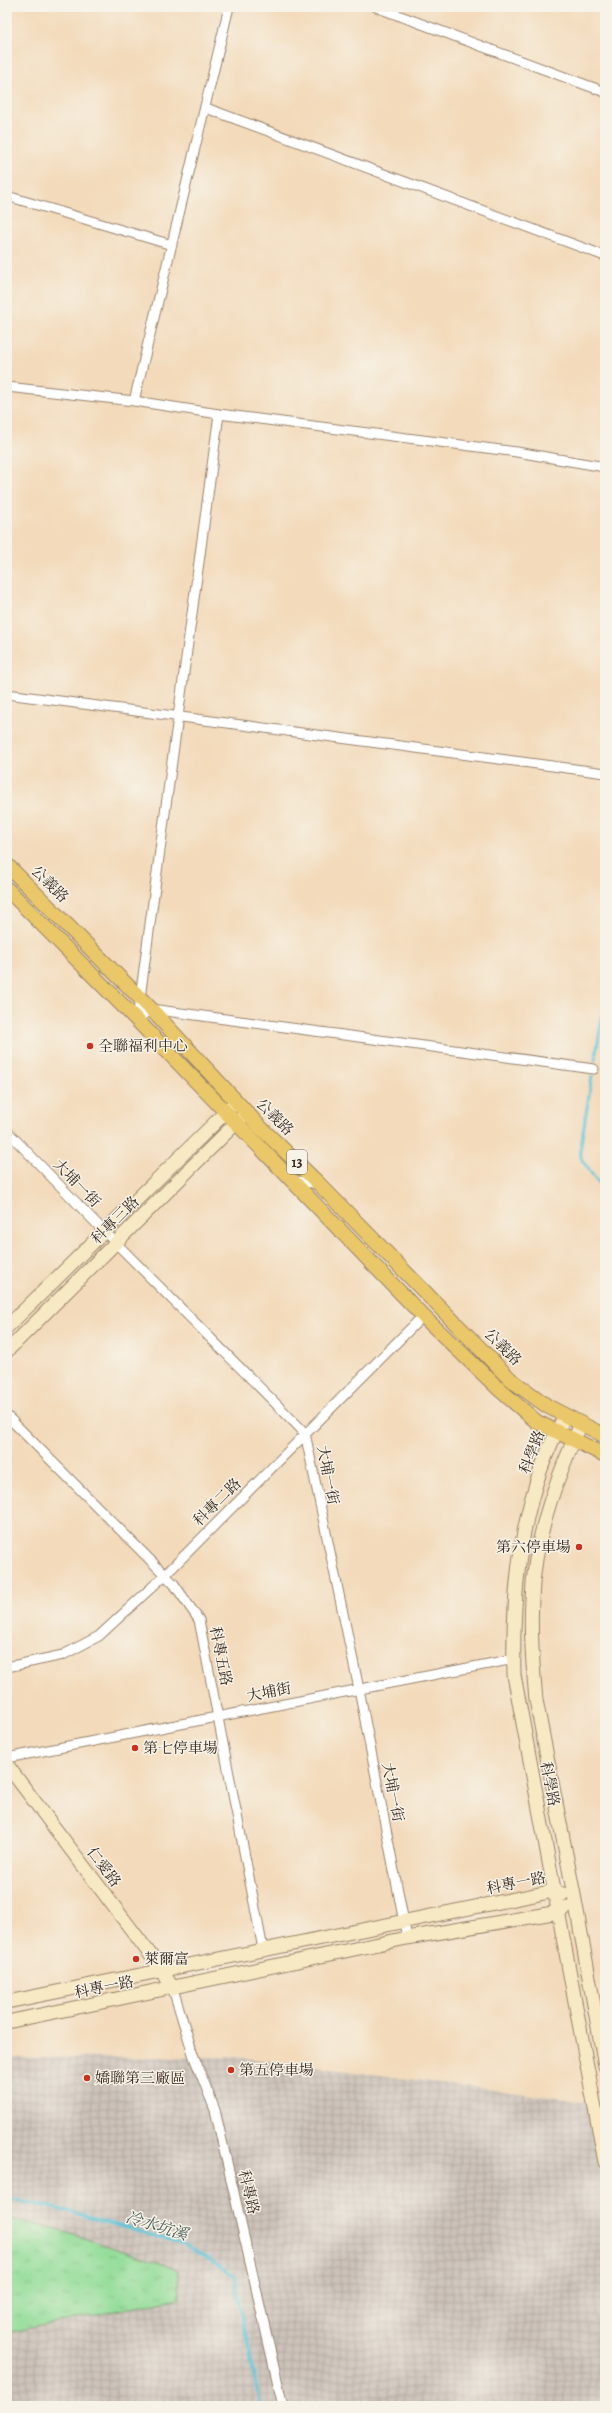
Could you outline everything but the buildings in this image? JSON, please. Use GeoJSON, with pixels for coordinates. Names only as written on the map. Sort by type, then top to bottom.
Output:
{"type":"FeatureCollection","features":[{"type":"Feature","properties":{"kind":"main road","name":"公義路"},"geometry":{"type":"LineString","coordinates":[[7,865],[151,1009],[236,1102],[319,1184],[510,1379],[547,1406],[605,1436]]}},
{"type":"Feature","properties":{"kind":"main road","name":"13"},"geometry":{"type":"LineString","coordinates":[[7,889],[137,1020],[289,1180],[423,1316],[505,1395],[537,1422],[557,1430],[605,1455]]}},
{"type":"Feature","properties":{"kind":"street"},"geometry":{"type":"LineString","coordinates":[[134,401],[206,108],[229,7]]}},
{"type":"Feature","properties":{"kind":"street"},"geometry":{"type":"LineString","coordinates":[[376,7],[605,92]]}},
{"type":"Feature","properties":{"kind":"street"},"geometry":{"type":"LineString","coordinates":[[400,16],[404,7]]}},
{"type":"Feature","properties":{"kind":"street"},"geometry":{"type":"LineString","coordinates":[[206,108],[605,256]]}},
{"type":"Feature","properties":{"kind":"street"},"geometry":{"type":"LineString","coordinates":[[7,196],[172,245]]}},
{"type":"Feature","properties":{"kind":"street"},"geometry":{"type":"LineString","coordinates":[[7,387],[134,401],[219,414],[517,452],[605,467]]}},
{"type":"Feature","properties":{"kind":"street"},"geometry":{"type":"LineString","coordinates":[[137,1020],[219,414]]}},
{"type":"Feature","properties":{"kind":"street"},"geometry":{"type":"LineString","coordinates":[[7,694],[605,773]]}},
{"type":"Feature","properties":{"kind":"street"},"geometry":{"type":"LineString","coordinates":[[137,1020],[151,1009],[594,1069]]}},
{"type":"Feature","properties":{"kind":"street","name":"科專三路"},"geometry":{"type":"LineString","coordinates":[[7,1327],[236,1102]]}},
{"type":"Feature","properties":{"kind":"street","name":"科專三路"},"geometry":{"type":"LineString","coordinates":[[7,1351],[247,1112]]}},
{"type":"Feature","properties":{"kind":"street","name":"大埔一街"},"geometry":{"type":"LineString","coordinates":[[7,1131],[305,1433],[359,1689],[407,1938]]}},
{"type":"Feature","properties":{"kind":"street"},"geometry":{"type":"LineString","coordinates":[[289,1180],[319,1184]]}},
{"type":"Feature","properties":{"kind":"street","name":"科專二路"},"geometry":{"type":"LineString","coordinates":[[7,1668],[63,1655],[99,1636],[165,1575],[423,1316]]}},
{"type":"Feature","properties":{"kind":"street","name":"科專五路"},"geometry":{"type":"LineString","coordinates":[[7,1416],[165,1575],[199,1620],[263,1949]]}},
{"type":"Feature","properties":{"kind":"street","name":"科學路"},"geometry":{"type":"LineString","coordinates":[[565,1416],[557,1430],[541,1470],[527,1514],[515,1595],[514,1659],[518,1706],[554,1891],[601,2114],[605,2162]]}},
{"type":"Feature","properties":{"kind":"street","name":"科學路"},"geometry":{"type":"LineString","coordinates":[[581,1424],[564,1461],[540,1537],[532,1613],[536,1700],[575,1900],[605,2066]]}},
{"type":"Feature","properties":{"kind":"street","name":"大埔街"},"geometry":{"type":"LineString","coordinates":[[7,1758],[218,1715],[514,1659]]}},
{"type":"Feature","properties":{"kind":"street","name":"仁愛路"},"geometry":{"type":"LineString","coordinates":[[7,1765],[162,1970],[173,1989]]}},
{"type":"Feature","properties":{"kind":"street","name":"科專一路"},"geometry":{"type":"LineString","coordinates":[[7,2002],[554,1891],[575,1900],[559,1912],[407,1938],[173,1989],[7,2022]]}},
{"type":"Feature","properties":{"kind":"street","name":"科專路"},"geometry":{"type":"LineString","coordinates":[[173,1989],[194,2057],[215,2110],[283,2406]]}},
{"type":"Feature","properties":{"kind":"shaded area"},"geometry":{"type":"Polygon","coordinates":[[[237,2057],[605,2104],[605,2406],[7,2406],[7,2058],[237,2057]]]}},
{"type":"Feature","properties":{"kind":"green space"},"geometry":{"type":"Polygon","coordinates":[[[7,2218],[56,2229],[178,2269],[180,2298],[7,2333],[7,2218]]]}},
{"type":"Feature","properties":{"kind":"waterway"},"geometry":{"type":"LineString","coordinates":[[595,1060],[605,999]]}},
{"type":"Feature","properties":{"kind":"waterway"},"geometry":{"type":"LineString","coordinates":[[592,1076],[580,1151],[582,1160],[605,1193]]}},
{"type":"Feature","properties":{"kind":"waterway"},"geometry":{"type":"LineString","coordinates":[[603,1472],[605,1481]]}},
{"type":"Feature","properties":{"kind":"waterway","name":"冷水坑溪"},"geometry":{"type":"LineString","coordinates":[[7,2199],[55,2208],[184,2244],[234,2275],[260,2406]]}},
{"type":"Feature","properties":{"kind":"place","name":"全聯福利中心"},"geometry":{"type":"Point","coordinates":[90,1046]}},
{"type":"Feature","properties":{"kind":"place","name":"第六停車場"},"geometry":{"type":"Point","coordinates":[579,1547]}},
{"type":"Feature","properties":{"kind":"place","name":"第七停車場"},"geometry":{"type":"Point","coordinates":[135,1748]}},
{"type":"Feature","properties":{"kind":"place","name":"萊爾富"},"geometry":{"type":"Point","coordinates":[136,1959]}},
{"type":"Feature","properties":{"kind":"place","name":"第五停車場"},"geometry":{"type":"Point","coordinates":[231,2070]}},
{"type":"Feature","properties":{"kind":"place","name":"嬌聯第三廠區"},"geometry":{"type":"Point","coordinates":[87,2078]}}]}
